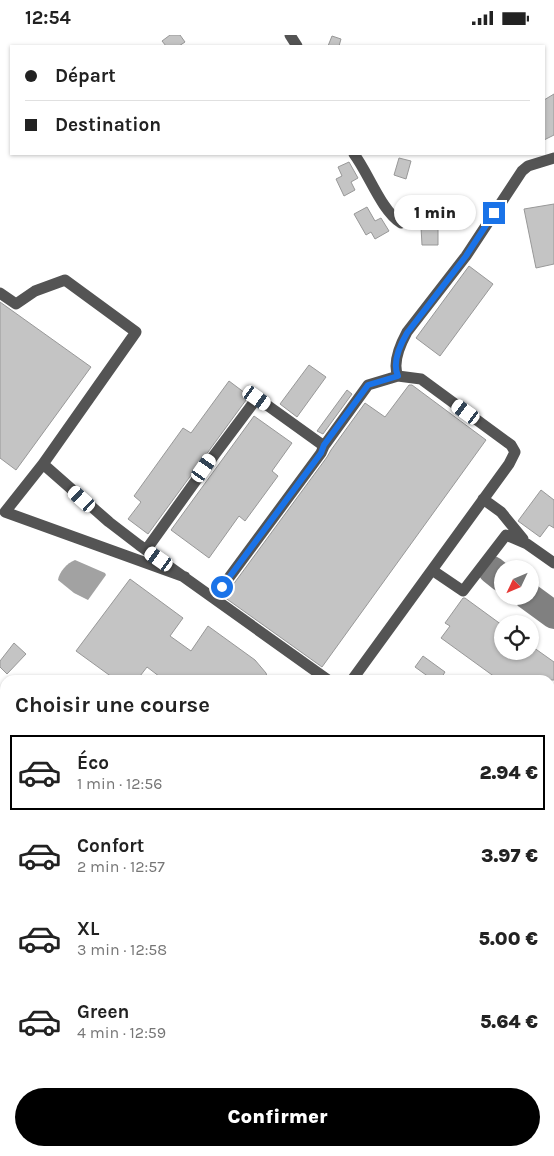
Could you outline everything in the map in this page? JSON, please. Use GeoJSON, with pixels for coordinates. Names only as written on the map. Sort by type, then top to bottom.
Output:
{"type":"FeatureCollection","features":[{"type":"Feature","properties":{"kind":"street"},"geometry":{"type":"LineString","coordinates":[[355,155],[362,164],[392,217],[401,223]]}},
{"type":"Feature","properties":{"kind":"street"},"geometry":{"type":"LineString","coordinates":[[398,376],[395,369],[400,345],[407,333],[466,256],[522,171],[528,166],[554,158]]}},
{"type":"Feature","properties":{"kind":"street"},"geometry":{"type":"LineString","coordinates":[[0,293],[16,304],[35,291],[65,280],[136,332],[43,464],[5,512],[185,577]]}},
{"type":"Feature","properties":{"kind":"street"},"geometry":{"type":"LineString","coordinates":[[214,598],[321,453],[324,445],[368,385],[398,376],[421,379],[511,445],[516,452],[356,675]]}},
{"type":"Feature","properties":{"kind":"street"},"geometry":{"type":"LineString","coordinates":[[146,550],[257,398],[324,445]]}},
{"type":"Feature","properties":{"kind":"street"},"geometry":{"type":"LineString","coordinates":[[43,464],[108,522],[321,675]]}},
{"type":"Feature","properties":{"kind":"street"},"geometry":{"type":"LineString","coordinates":[[483,499],[501,512],[527,544]]}},
{"type":"Feature","properties":{"kind":"street"},"geometry":{"type":"LineString","coordinates":[[432,570],[463,591],[506,535],[527,544],[554,563]]}},
{"type":"Feature","properties":{"kind":"shaded area"},"geometry":{"type":"Polygon","coordinates":[[[75,560],[106,575],[88,600],[74,593],[58,580],[64,568],[75,560]]]}},
{"type":"Feature","properties":{"kind":"building"},"geometry":{"type":"Polygon","coordinates":[[[170,35],[180,35],[185,42],[180,45],[165,45],[162,41],[170,35]]]}},
{"type":"Feature","properties":{"kind":"building"},"geometry":{"type":"Polygon","coordinates":[[[332,36],[341,39],[339,45],[328,45],[332,36]]]}},
{"type":"Feature","properties":{"kind":"building"},"geometry":{"type":"Polygon","coordinates":[[[554,94],[554,135],[545,140],[545,99],[554,94]]]}},
{"type":"Feature","properties":{"kind":"building"},"geometry":{"type":"Polygon","coordinates":[[[399,158],[411,161],[406,179],[394,175],[399,158]]]}},
{"type":"Feature","properties":{"kind":"building"},"geometry":{"type":"Polygon","coordinates":[[[349,162],[358,178],[351,182],[355,190],[344,196],[336,179],[342,176],[338,167],[349,162]]]}},
{"type":"Feature","properties":{"kind":"building"},"geometry":{"type":"Polygon","coordinates":[[[554,204],[554,264],[536,268],[524,209],[554,204]]]}},
{"type":"Feature","properties":{"kind":"building"},"geometry":{"type":"Polygon","coordinates":[[[367,207],[375,221],[381,218],[389,231],[375,239],[371,232],[366,235],[354,214],[367,207]]]}},
{"type":"Feature","properties":{"kind":"building"},"geometry":{"type":"Polygon","coordinates":[[[421,227],[438,227],[438,245],[422,245],[421,227]]]}},
{"type":"Feature","properties":{"kind":"building"},"geometry":{"type":"Polygon","coordinates":[[[469,266],[493,284],[440,356],[416,338],[469,266]]]}},
{"type":"Feature","properties":{"kind":"building"},"geometry":{"type":"Polygon","coordinates":[[[0,302],[91,367],[16,470],[0,458],[0,302]]]}},
{"type":"Feature","properties":{"kind":"building"},"geometry":{"type":"Polygon","coordinates":[[[309,365],[326,377],[297,417],[280,404],[309,365]]]}},
{"type":"Feature","properties":{"kind":"building"},"geometry":{"type":"Polygon","coordinates":[[[229,381],[249,396],[148,534],[128,519],[141,502],[134,496],[183,428],[191,433],[229,381]]]}},
{"type":"Feature","properties":{"kind":"building"},"geometry":{"type":"Polygon","coordinates":[[[409,385],[412,385],[486,440],[322,667],[224,597],[365,403],[385,417],[409,385]]]}},
{"type":"Feature","properties":{"kind":"building"},"geometry":{"type":"Polygon","coordinates":[[[347,390],[352,394],[323,434],[317,431],[347,390]]]}},
{"type":"Feature","properties":{"kind":"building"},"geometry":{"type":"Polygon","coordinates":[[[254,416],[292,443],[272,471],[278,476],[245,521],[239,516],[209,558],[171,530],[254,416]]]}},
{"type":"Feature","properties":{"kind":"building"},"geometry":{"type":"Polygon","coordinates":[[[541,490],[554,500],[554,528],[549,525],[540,537],[518,521],[541,490]]]}},
{"type":"Feature","properties":{"kind":"building"},"geometry":{"type":"Polygon","coordinates":[[[130,579],[183,618],[170,636],[191,651],[208,626],[255,660],[267,675],[157,675],[147,667],[141,675],[109,675],[76,651],[130,579]]]}},
{"type":"Feature","properties":{"kind":"building"},"geometry":{"type":"Polygon","coordinates":[[[463,598],[465,598],[494,619],[494,660],[539,660],[539,651],[554,662],[554,675],[492,675],[441,638],[450,626],[445,623],[463,598]]]}},
{"type":"Feature","properties":{"kind":"building"},"geometry":{"type":"Polygon","coordinates":[[[14,643],[26,654],[7,674],[0,667],[0,661],[14,643]]]}},
{"type":"Feature","properties":{"kind":"building"},"geometry":{"type":"Polygon","coordinates":[[[423,656],[445,672],[443,675],[426,675],[415,667],[423,656]]]}},
{"type":"Feature","properties":{"kind":"taxiway"},"geometry":{"type":"LineString","coordinates":[[539,604],[554,615]]}},
{"type":"Feature","properties":{"kind":"route"},"geometry":{"type":"LineString","coordinates":[[222,587],[321,453],[324,445],[368,385],[398,376],[395,369],[400,345],[407,333],[466,256],[494,213]]}}]}
